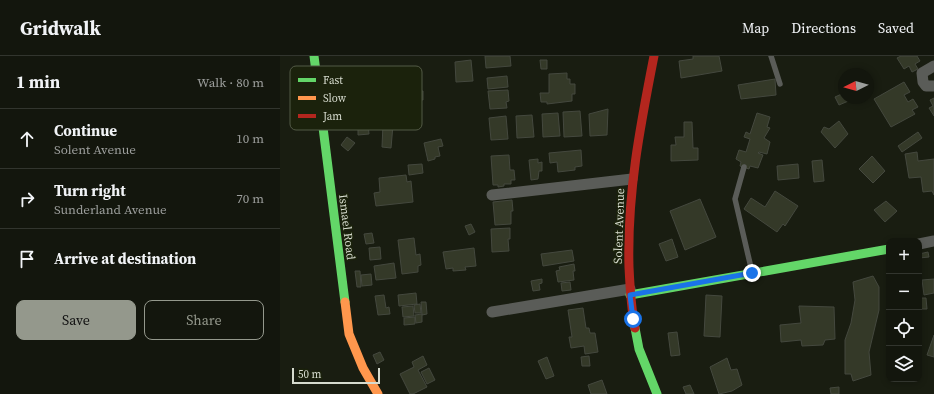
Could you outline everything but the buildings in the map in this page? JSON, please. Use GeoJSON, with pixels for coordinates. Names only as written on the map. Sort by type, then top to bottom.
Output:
{"type":"FeatureCollection","features":[{"type":"Feature","properties":{"kind":"street","name":"Ismael Road"},"geometry":{"type":"LineString","coordinates":[[314,56],[315,66]]}},
{"type":"Feature","properties":{"kind":"street","name":"Solent Avenue"},"geometry":{"type":"LineString","coordinates":[[654,56],[642,116],[632,179],[628,237],[630,292],[633,319],[639,349],[657,394]]}},
{"type":"Feature","properties":{"kind":"street"},"geometry":{"type":"LineString","coordinates":[[934,66],[922,74],[923,82],[926,86],[934,86]]}},
{"type":"Feature","properties":{"kind":"street","name":"Ismael Road"},"geometry":{"type":"LineString","coordinates":[[323,130],[349,334],[363,368],[378,394]]}},
{"type":"Feature","properties":{"kind":"street"},"geometry":{"type":"LineString","coordinates":[[492,195],[632,179]]}},
{"type":"Feature","properties":{"kind":"street"},"geometry":{"type":"LineString","coordinates":[[922,243],[934,241]]}},
{"type":"Feature","properties":{"kind":"street"},"geometry":{"type":"LineString","coordinates":[[492,312],[752,273],[886,250]]}},
{"type":"Feature","properties":{"kind":"lane"},"geometry":{"type":"LineString","coordinates":[[771,56],[780,84]]}},
{"type":"Feature","properties":{"kind":"lane"},"geometry":{"type":"LineString","coordinates":[[744,167],[735,199],[752,273]]}},
{"type":"Feature","properties":{"kind":"traffic: fast"},"geometry":{"type":"LineString","coordinates":[[314,56],[315,66]]}},
{"type":"Feature","properties":{"kind":"traffic: fast"},"geometry":{"type":"LineString","coordinates":[[323,130],[345,302]]}},
{"type":"Feature","properties":{"kind":"traffic: fast"},"geometry":{"type":"LineString","coordinates":[[630,295],[886,250]]}},
{"type":"Feature","properties":{"kind":"traffic: fast"},"geometry":{"type":"LineString","coordinates":[[635,328],[639,349],[657,394]]}},
{"type":"Feature","properties":{"kind":"traffic: slow"},"geometry":{"type":"LineString","coordinates":[[345,302],[349,334],[363,368],[378,394]]}},
{"type":"Feature","properties":{"kind":"traffic: jam"},"geometry":{"type":"LineString","coordinates":[[635,328],[629,267],[630,213],[639,135],[654,56]]}},
{"type":"Feature","properties":{"kind":"route"},"geometry":{"type":"LineString","coordinates":[[633,319],[630,295],[752,273]]}}]}
